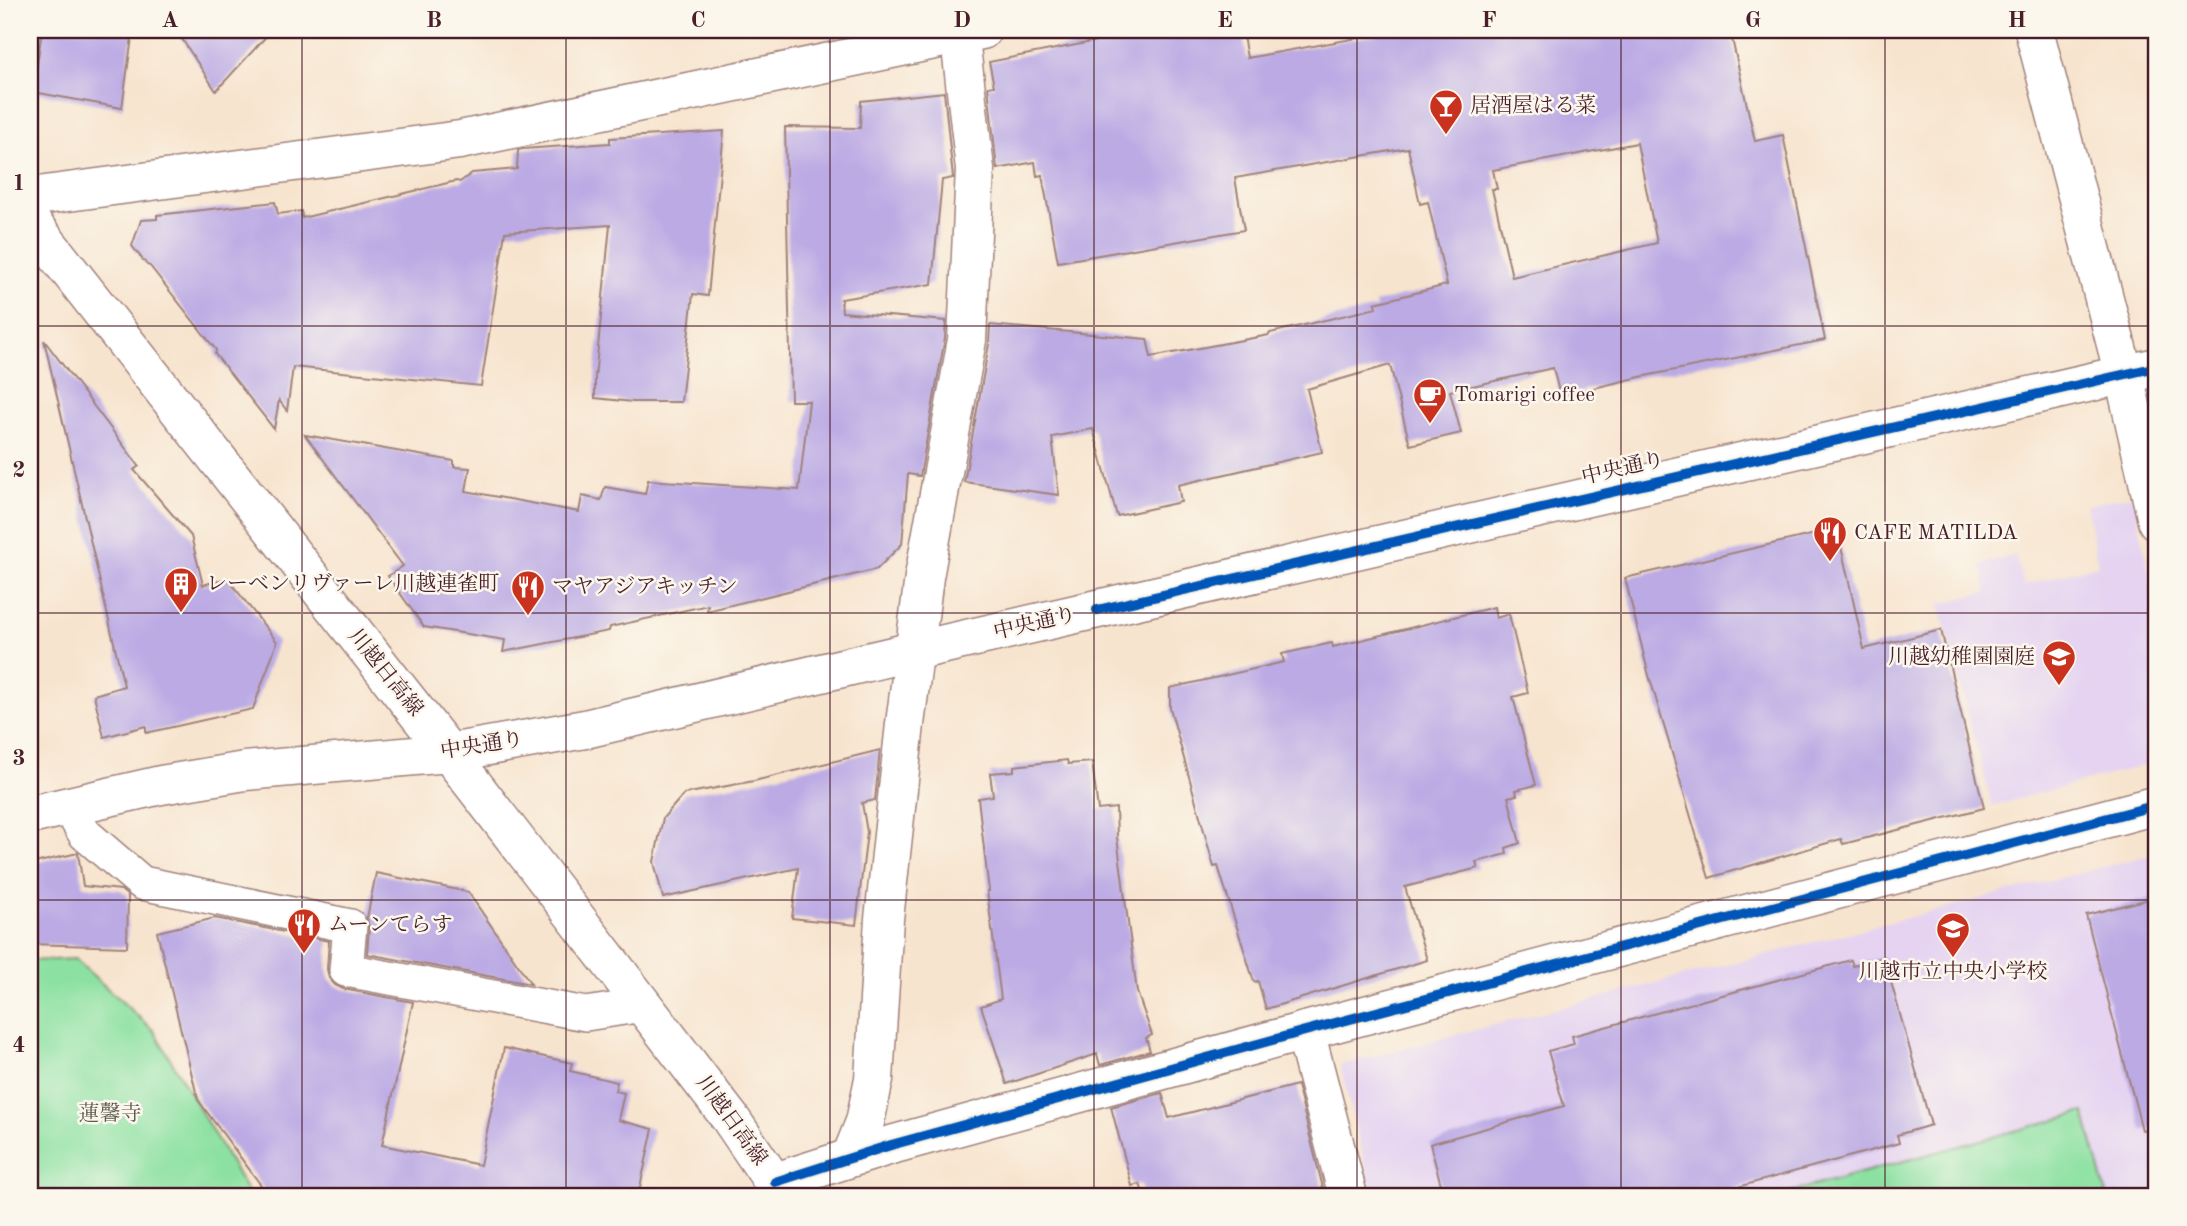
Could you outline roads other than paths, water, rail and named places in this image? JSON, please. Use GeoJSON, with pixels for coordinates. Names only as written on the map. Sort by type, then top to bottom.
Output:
{"type":"FeatureCollection","features":[{"type":"Feature","properties":{"kind":"street"},"geometry":{"type":"LineString","coordinates":[[2034,30],[2141,371],[2157,521]]}},
{"type":"Feature","properties":{"kind":"street"},"geometry":{"type":"LineString","coordinates":[[30,197],[460,140],[967,31],[975,169],[967,340],[924,577],[914,651],[884,919],[874,1079],[865,1122],[851,1157]]}},
{"type":"Feature","properties":{"kind":"street","name":"川越日高線"},"geometry":{"type":"LineString","coordinates":[[30,221],[449,753],[730,1118],[779,1189]]}},
{"type":"Feature","properties":{"kind":"street","name":"中央通り"},"geometry":{"type":"LineString","coordinates":[[30,815],[160,785],[245,771],[449,753],[586,729],[914,651],[2141,371]]}},
{"type":"Feature","properties":{"kind":"street"},"geometry":{"type":"LineString","coordinates":[[779,1189],[851,1157],[1305,1031],[2157,805]]}},
{"type":"Feature","properties":{"kind":"street"},"geometry":{"type":"LineString","coordinates":[[1305,1031],[1348,1196]]}},
{"type":"Feature","properties":{"kind":"lane"},"geometry":{"type":"LineString","coordinates":[[67,805],[85,834],[142,883],[350,926],[346,970],[586,1014],[643,1005]]}},
{"type":"Feature","properties":{"kind":"place","name":"居酒屋はる菜"},"geometry":{"type":"Point","coordinates":[1446,136]}},
{"type":"Feature","properties":{"kind":"place","name":"Tomarigi coffee"},"geometry":{"type":"Point","coordinates":[1430,425]}},
{"type":"Feature","properties":{"kind":"place","name":"CAFE MATILDA"},"geometry":{"type":"Point","coordinates":[1830,563]}},
{"type":"Feature","properties":{"kind":"place","name":"レーベンリヴァーレ川越連雀町"},"geometry":{"type":"Point","coordinates":[181,614]}},
{"type":"Feature","properties":{"kind":"place","name":"マヤアジアキッチン"},"geometry":{"type":"Point","coordinates":[528,617]}},
{"type":"Feature","properties":{"kind":"place","name":"川越幼稚園園庭"},"geometry":{"type":"Point","coordinates":[2059,687]}},
{"type":"Feature","properties":{"kind":"place","name":"ムーンてらす"},"geometry":{"type":"Point","coordinates":[304,955]}},
{"type":"Feature","properties":{"kind":"place","name":"川越市立中央小学校"},"geometry":{"type":"Point","coordinates":[1953,959]}},
{"type":"Feature","properties":{"kind":"park label","name":"蓮馨寺"},"geometry":{"type":"Point","coordinates":[110,1114]}}]}
